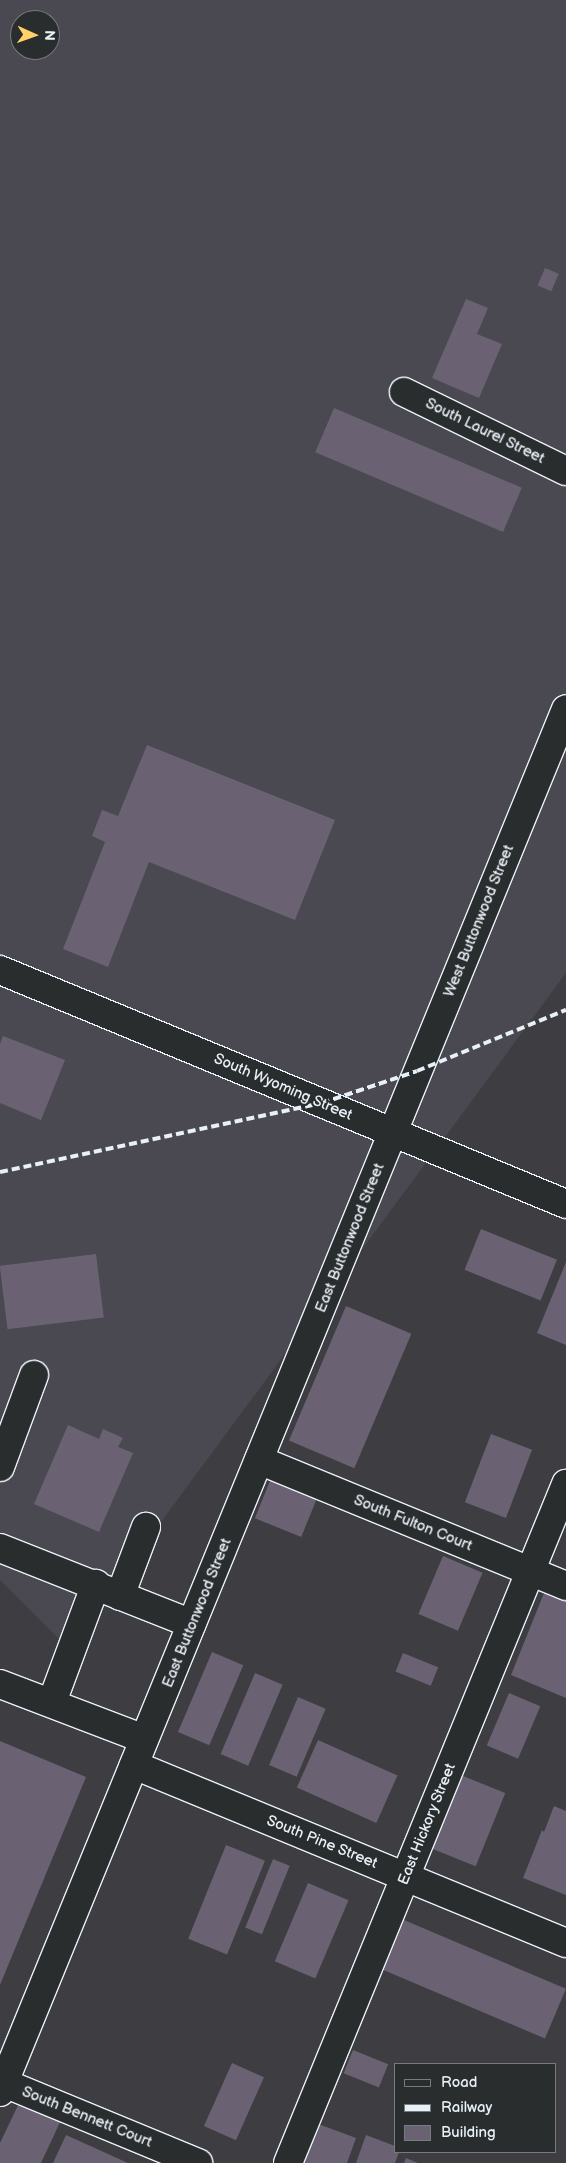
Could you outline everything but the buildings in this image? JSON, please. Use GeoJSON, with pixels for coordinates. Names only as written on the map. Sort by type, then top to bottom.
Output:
{"type":"FeatureCollection","features":[{"type":"Feature","properties":{"kind":"street","name":"South Laurel Street"},"geometry":{"type":"LineString","coordinates":[[404,392],[566,471]]}},
{"type":"Feature","properties":{"kind":"street","name":"West Buttonwood Street"},"geometry":{"type":"LineString","coordinates":[[393,1133],[566,709]]}},
{"type":"Feature","properties":{"kind":"street","name":"South Wyoming Street"},"geometry":{"type":"LineString","coordinates":[[0,970],[566,1204]]}},
{"type":"Feature","properties":{"kind":"street","name":"East Buttonwood Street"},"geometry":{"type":"LineString","coordinates":[[2,2087],[393,1133]]}},
{"type":"Feature","properties":{"kind":"street"},"geometry":{"type":"LineString","coordinates":[[0,1467],[34,1375]]}},
{"type":"Feature","properties":{"kind":"street","name":"South Fulton Court"},"geometry":{"type":"LineString","coordinates":[[259,1460],[566,1586]]}},
{"type":"Feature","properties":{"kind":"street","name":"East Hickory Street"},"geometry":{"type":"LineString","coordinates":[[288,2163],[566,1484]]}},
{"type":"Feature","properties":{"kind":"street"},"geometry":{"type":"LineString","coordinates":[[52,1702],[109,1590],[146,1526]]}},
{"type":"Feature","properties":{"kind":"street"},"geometry":{"type":"LineString","coordinates":[[0,1548],[192,1624]]}},
{"type":"Feature","properties":{"kind":"street"},"geometry":{"type":"LineString","coordinates":[[2,1689],[52,1702],[144,1740]]}},
{"type":"Feature","properties":{"kind":"street","name":"South Pine Street"},"geometry":{"type":"LineString","coordinates":[[134,1765],[566,1943]]}},
{"type":"Feature","properties":{"kind":"street","name":"South Bennett Court"},"geometry":{"type":"LineString","coordinates":[[2,2087],[198,2163]]}},
{"type":"Feature","properties":{"kind":"shaded area"},"geometry":{"type":"Polygon","coordinates":[[[0,0],[566,0],[566,973],[68,1648],[0,1580],[0,0]]]}},
{"type":"Feature","properties":{"kind":"railway"},"geometry":{"type":"LineString","coordinates":[[0,1172],[322,1103],[417,1071],[566,1010]]}}]}
